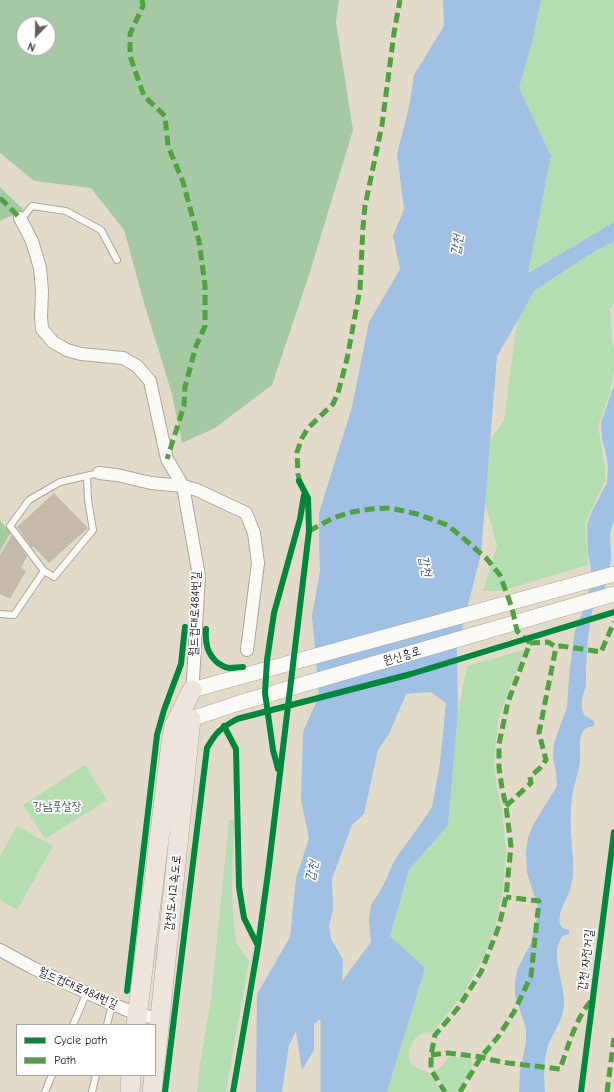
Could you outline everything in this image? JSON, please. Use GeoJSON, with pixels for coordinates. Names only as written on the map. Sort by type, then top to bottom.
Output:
{"type":"FeatureCollection","features":[{"type":"Feature","properties":{"kind":"main road","name":"갑천도시고속도로"},"geometry":{"type":"LineString","coordinates":[[137,1019],[171,743],[174,726],[192,690]]}},
{"type":"Feature","properties":{"kind":"main road","name":"갑천도시고속도로"},"geometry":{"type":"LineString","coordinates":[[156,1057],[191,719]]}},
{"type":"Feature","properties":{"kind":"main road"},"geometry":{"type":"LineString","coordinates":[[130,1092],[131,1076]]}},
{"type":"Feature","properties":{"kind":"main road"},"geometry":{"type":"LineString","coordinates":[[152,1092],[154,1076]]}},
{"type":"Feature","properties":{"kind":"street","name":"월드컵대로484번길"},"geometry":{"type":"LineString","coordinates":[[21,219],[32,241],[40,268],[42,291],[42,329],[53,342],[67,350],[81,354],[123,358],[137,366],[150,381],[167,459],[183,486],[199,576],[191,719]]}},
{"type":"Feature","properties":{"kind":"street"},"geometry":{"type":"LineString","coordinates":[[99,473],[117,475],[151,483],[183,486],[197,490],[246,513],[254,534],[258,562],[247,650]]}},
{"type":"Feature","properties":{"kind":"street","name":"원신흥로"},"geometry":{"type":"LineString","coordinates":[[192,690],[614,574]]}},
{"type":"Feature","properties":{"kind":"street","name":"원신흥로"},"geometry":{"type":"LineString","coordinates":[[191,719],[239,703],[614,594]]}},
{"type":"Feature","properties":{"kind":"street","name":"월드컵대로484번길"},"geometry":{"type":"LineString","coordinates":[[0,950],[33,968],[112,1004],[137,1019],[160,1019]]}},
{"type":"Feature","properties":{"kind":"lane"},"geometry":{"type":"LineString","coordinates":[[21,219],[32,206],[66,211],[101,230],[116,260]]}},
{"type":"Feature","properties":{"kind":"lane"},"geometry":{"type":"LineString","coordinates":[[87,476],[88,500],[93,530],[54,577],[44,571],[10,526],[29,500],[60,482],[99,473]]}},
{"type":"Feature","properties":{"kind":"lane"},"geometry":{"type":"LineString","coordinates":[[0,614],[14,616],[44,571]]}},
{"type":"Feature","properties":{"kind":"lane"},"geometry":{"type":"LineString","coordinates":[[73,1024],[86,992]]}},
{"type":"Feature","properties":{"kind":"lane"},"geometry":{"type":"LineString","coordinates":[[107,1024],[112,1004]]}},
{"type":"Feature","properties":{"kind":"lane"},"geometry":{"type":"LineString","coordinates":[[46,1092],[52,1076]]}},
{"type":"Feature","properties":{"kind":"lane"},"geometry":{"type":"LineString","coordinates":[[92,1092],[96,1076]]}},
{"type":"Feature","properties":{"kind":"green space"},"geometry":{"type":"Polygon","coordinates":[[[0,0],[339,0],[336,22],[353,130],[309,275],[272,385],[215,428],[182,443],[172,394],[144,303],[124,230],[91,188],[34,181],[0,153],[0,0]]]}},
{"type":"Feature","properties":{"kind":"green space"},"geometry":{"type":"Polygon","coordinates":[[[541,0],[614,0],[614,222],[527,273],[551,156],[519,88],[533,39],[541,0]]]}},
{"type":"Feature","properties":{"kind":"green space"},"geometry":{"type":"Polygon","coordinates":[[[0,187],[24,210],[0,221],[0,187]]]}},
{"type":"Feature","properties":{"kind":"green space"},"geometry":{"type":"Polygon","coordinates":[[[614,241],[614,303],[610,309],[614,350],[614,369],[611,390],[598,426],[605,467],[605,481],[585,523],[588,565],[500,591],[483,591],[497,546],[485,502],[490,440],[504,420],[517,322],[534,291],[587,256],[614,241]]]}},
{"type":"Feature","properties":{"kind":"green space"},"geometry":{"type":"Polygon","coordinates":[[[0,519],[11,532],[0,551],[0,519]]]}},
{"type":"Feature","properties":{"kind":"green space"},"geometry":{"type":"Polygon","coordinates":[[[524,650],[498,720],[494,763],[497,789],[502,809],[506,849],[503,890],[495,927],[483,958],[464,993],[433,1032],[426,1032],[416,1038],[409,1050],[409,1059],[414,1067],[429,1074],[442,1092],[387,1092],[425,968],[390,936],[409,870],[448,825],[458,712],[467,666],[524,650]]]}},
{"type":"Feature","properties":{"kind":"green space","name":"강남풋살장"},"geometry":{"type":"Polygon","coordinates":[[[85,765],[107,800],[45,839],[23,805],[85,765]]]}},
{"type":"Feature","properties":{"kind":"green space"},"geometry":{"type":"Polygon","coordinates":[[[229,820],[234,820],[232,887],[236,943],[249,961],[226,1092],[197,1092],[200,1064],[211,999],[229,820]]]}},
{"type":"Feature","properties":{"kind":"green space","name":"강남풋살장"},"geometry":{"type":"Polygon","coordinates":[[[17,826],[53,846],[17,910],[0,900],[0,856],[17,826]]]}},
{"type":"Feature","properties":{"kind":"green space"},"geometry":{"type":"Polygon","coordinates":[[[449,1056],[471,1059],[473,1065],[458,1092],[447,1092],[433,1071],[442,1066],[449,1056]]]}},
{"type":"Feature","properties":{"kind":"water"},"geometry":{"type":"Polygon","coordinates":[[[443,0],[541,0],[533,39],[519,88],[551,156],[528,273],[614,222],[614,241],[587,256],[534,291],[497,356],[481,554],[457,648],[458,712],[448,825],[409,870],[390,936],[425,968],[387,1092],[339,1092],[340,1072],[337,1051],[342,1031],[327,1013],[314,1024],[314,1050],[302,1070],[296,1031],[289,1045],[282,1092],[256,1092],[257,994],[290,937],[296,878],[309,838],[301,801],[303,732],[319,696],[312,616],[320,571],[319,513],[352,407],[369,322],[400,269],[393,236],[404,209],[397,154],[409,107],[414,75],[444,26],[443,0]],[[431,692],[406,694],[389,734],[378,750],[364,814],[352,825],[332,879],[333,909],[329,927],[331,939],[343,959],[342,981],[371,942],[369,920],[371,905],[383,886],[395,859],[432,807],[440,763],[446,703],[431,692]]]}},
{"type":"Feature","properties":{"kind":"water"},"geometry":{"type":"Polygon","coordinates":[[[614,385],[614,519],[610,533],[611,559],[604,591],[596,602],[592,611],[588,639],[586,686],[582,699],[584,715],[594,721],[594,726],[588,727],[581,734],[579,765],[571,808],[573,877],[570,891],[559,920],[561,926],[569,930],[569,934],[562,936],[557,951],[564,996],[564,1009],[561,1020],[546,1052],[544,1069],[545,1092],[519,1092],[520,1071],[526,1042],[526,1029],[515,995],[515,980],[518,968],[530,945],[538,915],[538,907],[527,873],[526,853],[528,838],[533,825],[557,786],[553,757],[554,743],[567,707],[575,630],[586,604],[590,583],[591,570],[588,554],[587,525],[592,511],[607,483],[608,467],[602,440],[601,423],[614,385]]]}},
{"type":"Feature","properties":{"kind":"building"},"geometry":{"type":"Polygon","coordinates":[[[54,493],[88,528],[49,563],[33,546],[32,548],[17,527],[54,493]]]}},
{"type":"Feature","properties":{"kind":"building"},"geometry":{"type":"Polygon","coordinates":[[[12,535],[27,556],[21,568],[26,571],[10,599],[0,594],[0,555],[12,535]]]}},
{"type":"Feature","properties":{"kind":"waterway","name":"갑천"},"geometry":{"type":"LineString","coordinates":[[330,988],[332,1015],[332,1092]]}},
{"type":"Feature","properties":{"kind":"marked path"},"geometry":{"type":"LineString","coordinates":[[142,0],[143,6],[130,34],[130,56],[144,96],[165,116],[168,146],[183,182],[199,241],[205,285],[205,326],[196,346],[185,387],[184,406],[167,459]]}},
{"type":"Feature","properties":{"kind":"marked path"},"geometry":{"type":"LineString","coordinates":[[300,483],[297,452],[302,438],[308,428],[333,404],[338,393],[347,359],[360,289],[365,206],[382,125],[394,33],[400,0]]}},
{"type":"Feature","properties":{"kind":"marked path"},"geometry":{"type":"LineString","coordinates":[[0,198],[20,218]]}},
{"type":"Feature","properties":{"kind":"marked path"},"geometry":{"type":"LineString","coordinates":[[309,531],[333,518],[352,512],[390,508],[417,514],[447,525],[487,559],[500,575],[512,608],[517,631],[530,643],[508,702],[499,744],[499,768],[511,846],[506,897],[499,926],[481,972],[458,1008],[435,1035],[431,1055],[431,1070],[445,1092]]}},
{"type":"Feature","properties":{"kind":"marked path"},"geometry":{"type":"LineString","coordinates":[[530,643],[548,642],[556,647],[561,646],[601,652],[614,622]]}},
{"type":"Feature","properties":{"kind":"marked path"},"geometry":{"type":"LineString","coordinates":[[506,806],[531,783],[530,777],[546,760],[539,733],[556,647]]}},
{"type":"Feature","properties":{"kind":"marked path"},"geometry":{"type":"LineString","coordinates":[[460,1092],[481,1057],[498,1037],[514,1012],[531,976],[539,901],[506,897]]}},
{"type":"Feature","properties":{"kind":"marked path"},"geometry":{"type":"LineString","coordinates":[[431,1055],[448,1053],[481,1057],[508,1063],[560,1069],[569,1042],[581,1015],[592,1000]]}},
{"type":"Feature","properties":{"kind":"marked path"},"geometry":{"type":"LineString","coordinates":[[607,1092],[614,1038]]}},
{"type":"Feature","properties":{"kind":"cycle path"},"geometry":{"type":"LineString","coordinates":[[233,1092],[258,946],[268,873],[309,531],[308,498],[299,481]]}},
{"type":"Feature","properties":{"kind":"cycle path"},"geometry":{"type":"LineString","coordinates":[[278,769],[273,750],[265,693],[267,660],[274,613],[300,519],[304,495]]}},
{"type":"Feature","properties":{"kind":"cycle path"},"geometry":{"type":"LineString","coordinates":[[165,1092],[207,748],[216,734],[237,719],[411,674],[614,612]]}},
{"type":"Feature","properties":{"kind":"cycle path"},"geometry":{"type":"LineString","coordinates":[[127,991],[157,735],[164,710],[181,664],[185,627]]}},
{"type":"Feature","properties":{"kind":"cycle path"},"geometry":{"type":"LineString","coordinates":[[206,629],[206,639],[209,652],[214,660],[227,668],[243,667]]}},
{"type":"Feature","properties":{"kind":"cycle path"},"geometry":{"type":"LineString","coordinates":[[224,726],[236,749],[239,887],[244,918],[258,946]]}},
{"type":"Feature","properties":{"kind":"cycle path","name":"갑천 자전거길"},"geometry":{"type":"LineString","coordinates":[[581,1092],[614,832]]}}]}
